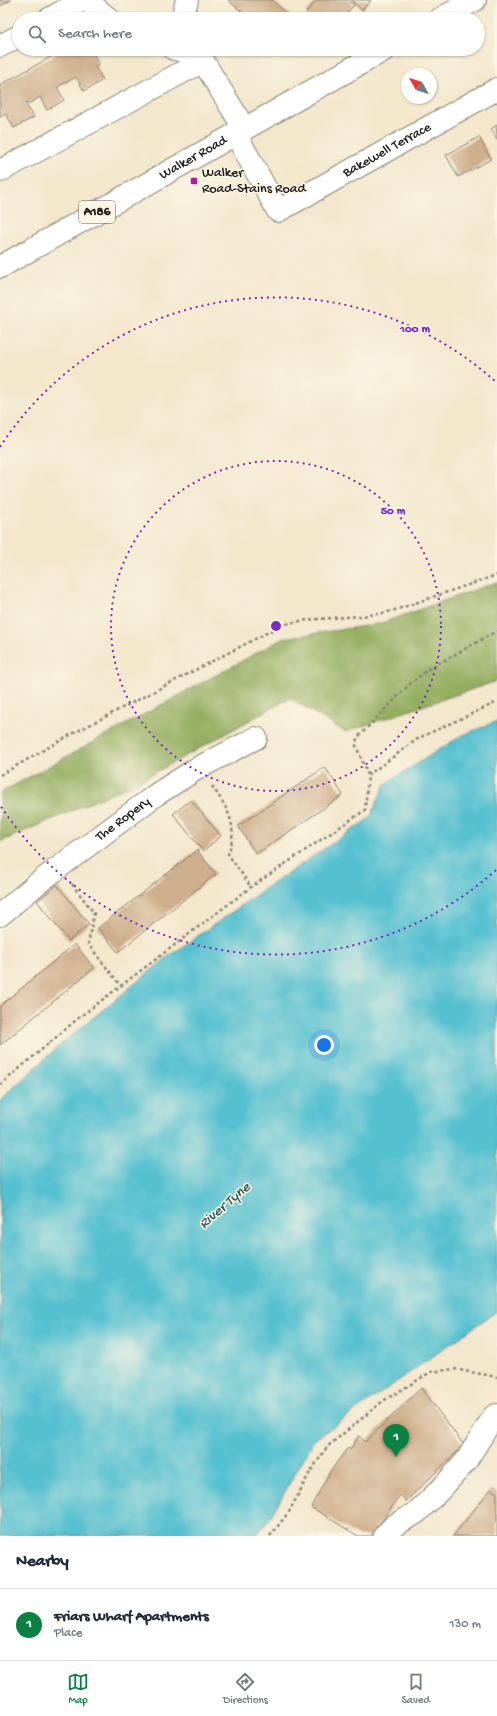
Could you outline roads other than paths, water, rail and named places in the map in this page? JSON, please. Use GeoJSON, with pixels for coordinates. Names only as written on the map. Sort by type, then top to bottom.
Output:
{"type":"FeatureCollection","features":[{"type":"Feature","properties":{"kind":"street"},"geometry":{"type":"LineString","coordinates":[[62,12],[83,0]]}},
{"type":"Feature","properties":{"kind":"street"},"geometry":{"type":"LineString","coordinates":[[86,0],[101,12]]}},
{"type":"Feature","properties":{"kind":"street"},"geometry":{"type":"LineString","coordinates":[[184,12],[187,0]]}},
{"type":"Feature","properties":{"kind":"street"},"geometry":{"type":"LineString","coordinates":[[453,12],[475,0]]}},
{"type":"Feature","properties":{"kind":"street"},"geometry":{"type":"LineString","coordinates":[[0,46],[12,40]]}},
{"type":"Feature","properties":{"kind":"street"},"geometry":{"type":"LineString","coordinates":[[195,56],[203,61],[240,131]]}},
{"type":"Feature","properties":{"kind":"street","name":"Walker Road"},"geometry":{"type":"LineString","coordinates":[[0,267],[374,56]]}},
{"type":"Feature","properties":{"kind":"street"},"geometry":{"type":"LineString","coordinates":[[0,172],[203,61]]}},
{"type":"Feature","properties":{"kind":"street","name":"Bakewell Terrace"},"geometry":{"type":"LineString","coordinates":[[240,131],[278,211],[497,89]]}},
{"type":"Feature","properties":{"kind":"street","name":"The Ropery"},"geometry":{"type":"LineString","coordinates":[[0,915],[136,809],[198,768],[256,738]]}},
{"type":"Feature","properties":{"kind":"street"},"geometry":{"type":"LineString","coordinates":[[385,1535],[395,1525],[416,1513],[441,1489],[466,1461],[494,1416],[497,1415]]}},
{"type":"Feature","properties":{"kind":"water","name":"River Tyne"},"geometry":{"type":"Polygon","coordinates":[[[497,721],[497,1311],[314,1440],[270,1518],[256,1536],[0,1536],[0,1100],[61,1044],[165,959],[269,886],[370,818],[385,784],[461,736],[497,721]]]}},
{"type":"Feature","properties":{"kind":"place","name":"Walker Road-Stains Road"},"geometry":{"type":"Point","coordinates":[194,181]}},
{"type":"Feature","properties":{"kind":"place","name":"Friars Wharf Apartments"},"geometry":{"type":"Point","coordinates":[396,1457]}}]}
